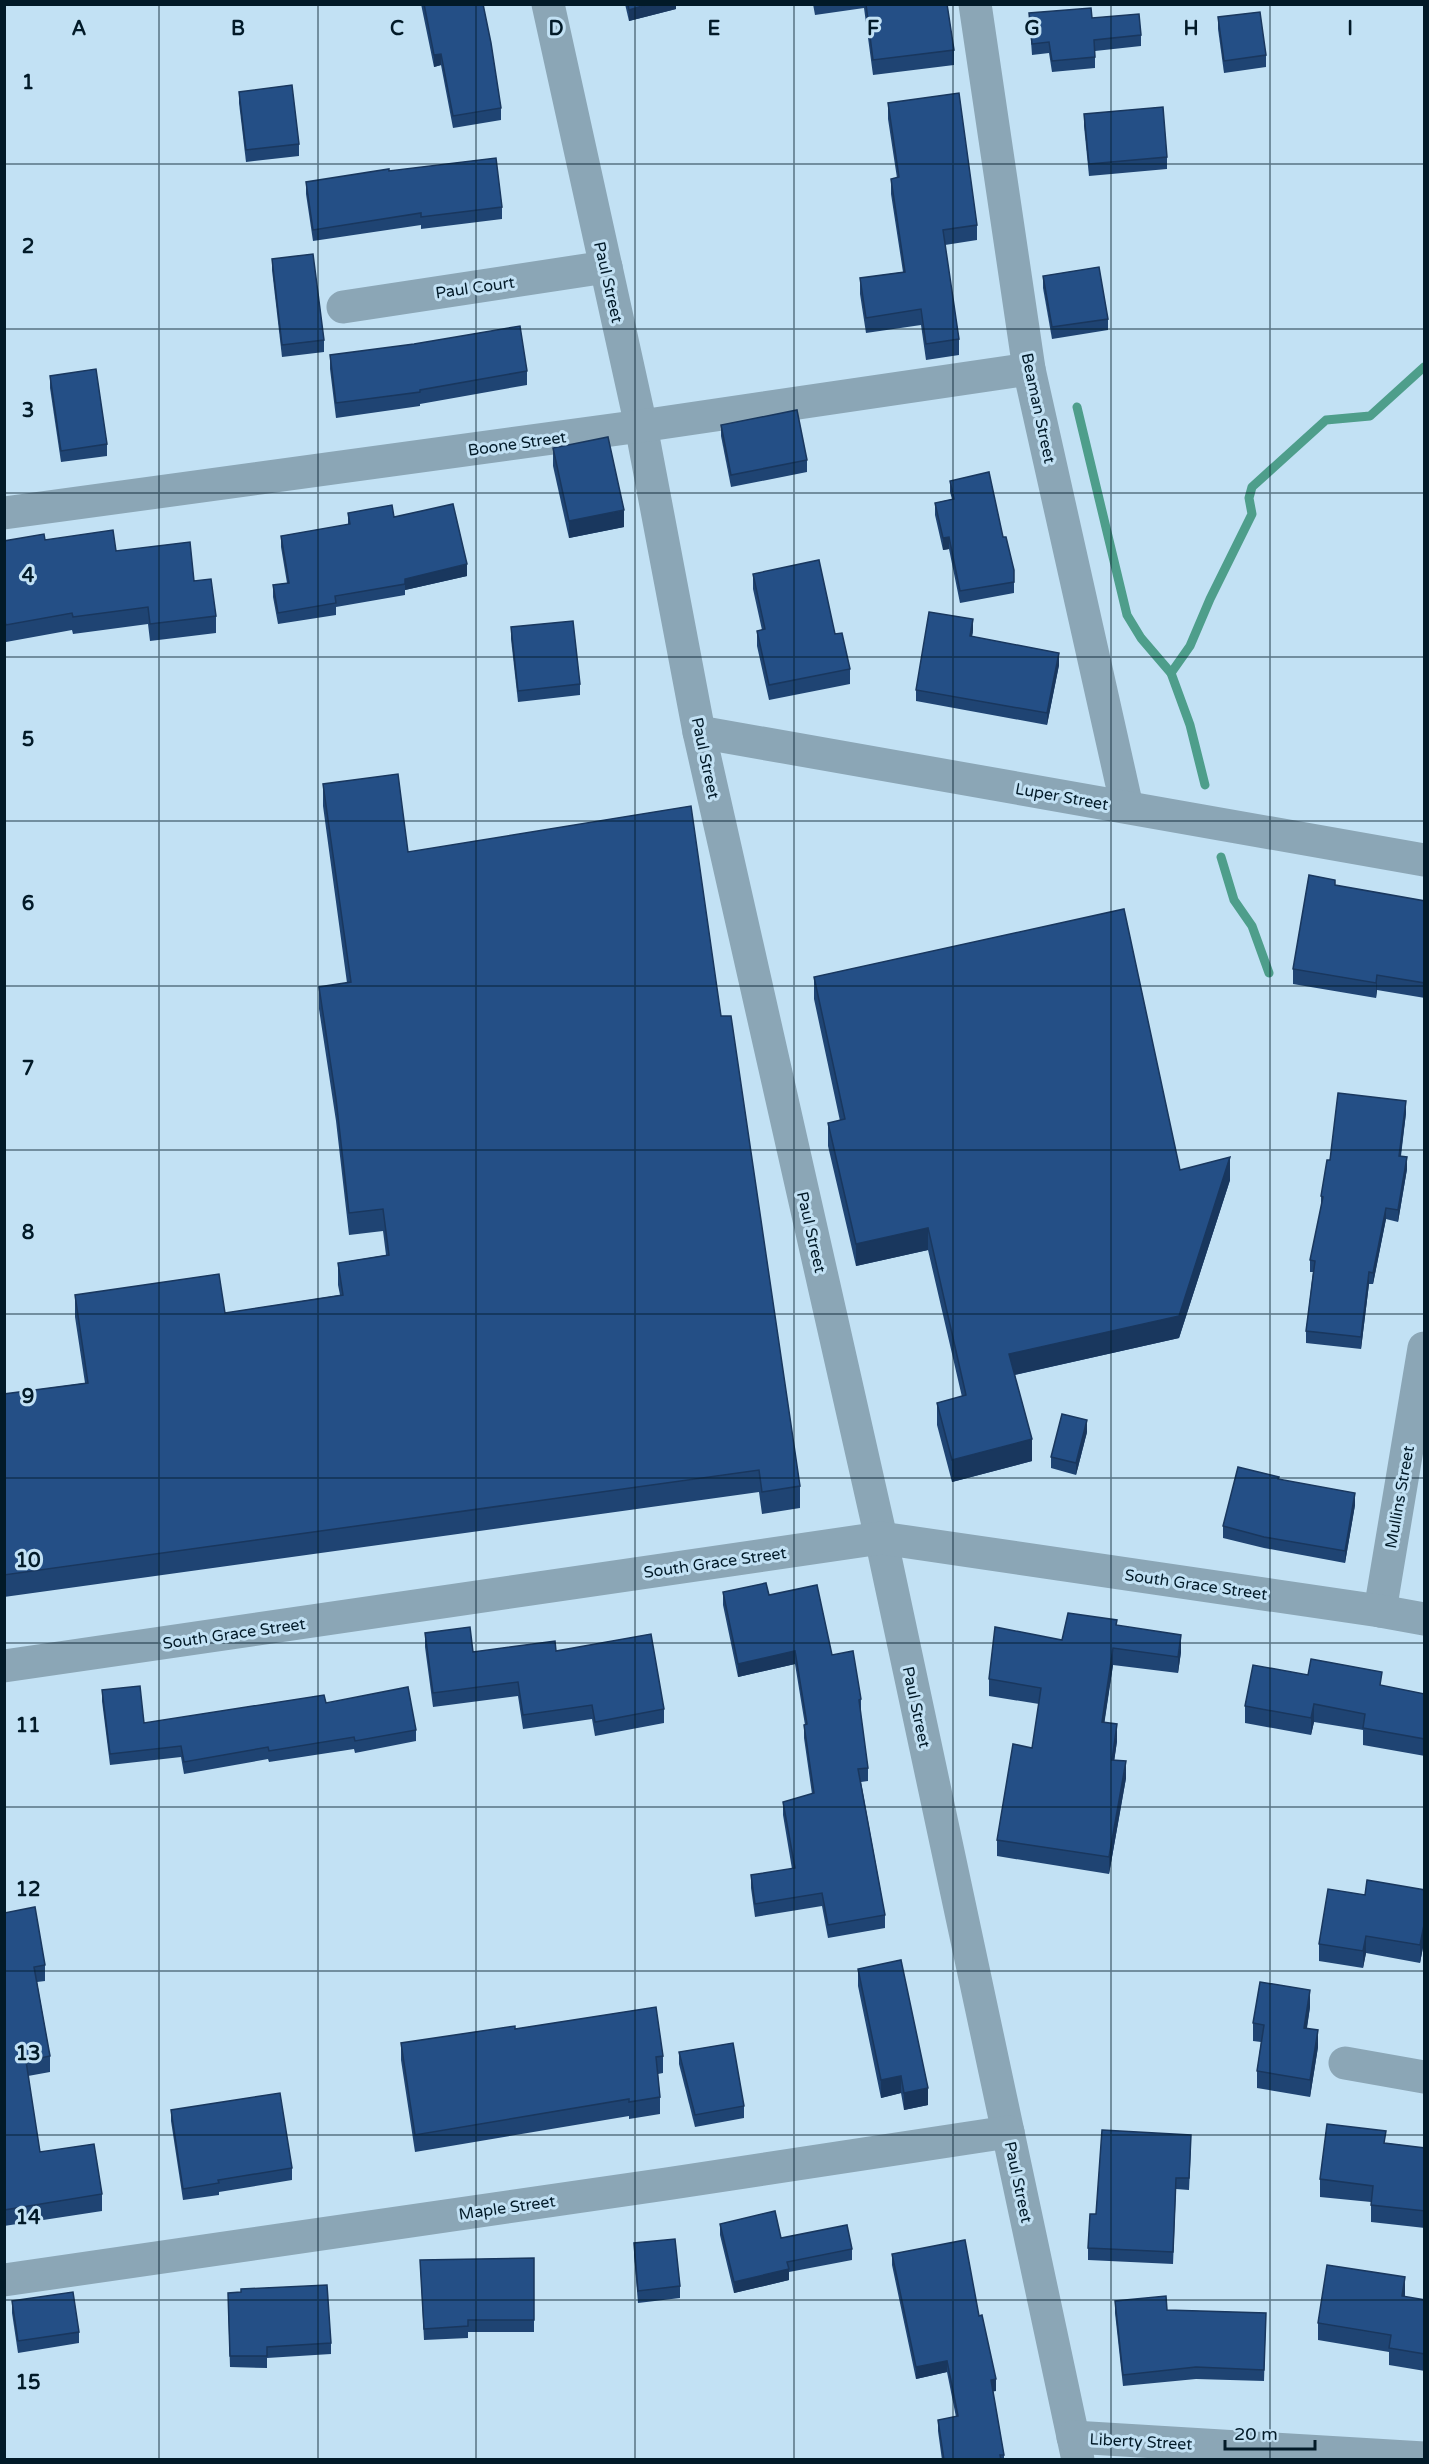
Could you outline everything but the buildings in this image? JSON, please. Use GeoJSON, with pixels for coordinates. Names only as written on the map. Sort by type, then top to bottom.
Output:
{"type":"FeatureCollection","features":[{"type":"Feature","properties":{"kind":"street","name":"Paul Street"},"geometry":{"type":"LineString","coordinates":[[548,4],[641,426],[699,732],[881,1538],[1076,2448]]}},
{"type":"Feature","properties":{"kind":"street","name":"Beaman Street"},"geometry":{"type":"LineString","coordinates":[[975,4],[1029,369],[1127,807]]}},
{"type":"Feature","properties":{"kind":"street","name":"Paul Court"},"geometry":{"type":"LineString","coordinates":[[344,306],[606,267]]}},
{"type":"Feature","properties":{"kind":"street","name":"Boone Street"},"geometry":{"type":"LineString","coordinates":[[4,513],[641,426],[1029,369]]}},
{"type":"Feature","properties":{"kind":"street","name":"Luper Street"},"geometry":{"type":"LineString","coordinates":[[699,732],[1425,860]]}},
{"type":"Feature","properties":{"kind":"street","name":"Mullins Street"},"geometry":{"type":"LineString","coordinates":[[1380,1611],[1425,1347]]}},
{"type":"Feature","properties":{"kind":"street","name":"South Grace Street"},"geometry":{"type":"LineString","coordinates":[[4,1666],[881,1538],[1380,1611],[1425,1620]]}},
{"type":"Feature","properties":{"kind":"street"},"geometry":{"type":"LineString","coordinates":[[1345,2063],[1425,2077]]}},
{"type":"Feature","properties":{"kind":"street","name":"Maple Street"},"geometry":{"type":"LineString","coordinates":[[4,2280],[1008,2132]]}},
{"type":"Feature","properties":{"kind":"street","name":"Liberty Street"},"geometry":{"type":"LineString","coordinates":[[1076,2448],[1425,2458]]}},
{"type":"Feature","properties":{"kind":"waterway"},"geometry":{"type":"LineString","coordinates":[[1171,673],[1190,646],[1210,599],[1252,514],[1249,498],[1252,487],[1326,420],[1370,416],[1424,367]]}},
{"type":"Feature","properties":{"kind":"waterway"},"geometry":{"type":"LineString","coordinates":[[1077,407],[1127,615],[1141,638],[1171,673],[1190,725],[1205,785]]}},
{"type":"Feature","properties":{"kind":"waterway"},"geometry":{"type":"LineString","coordinates":[[1221,857],[1234,900],[1252,926],[1269,973]]}}]}
